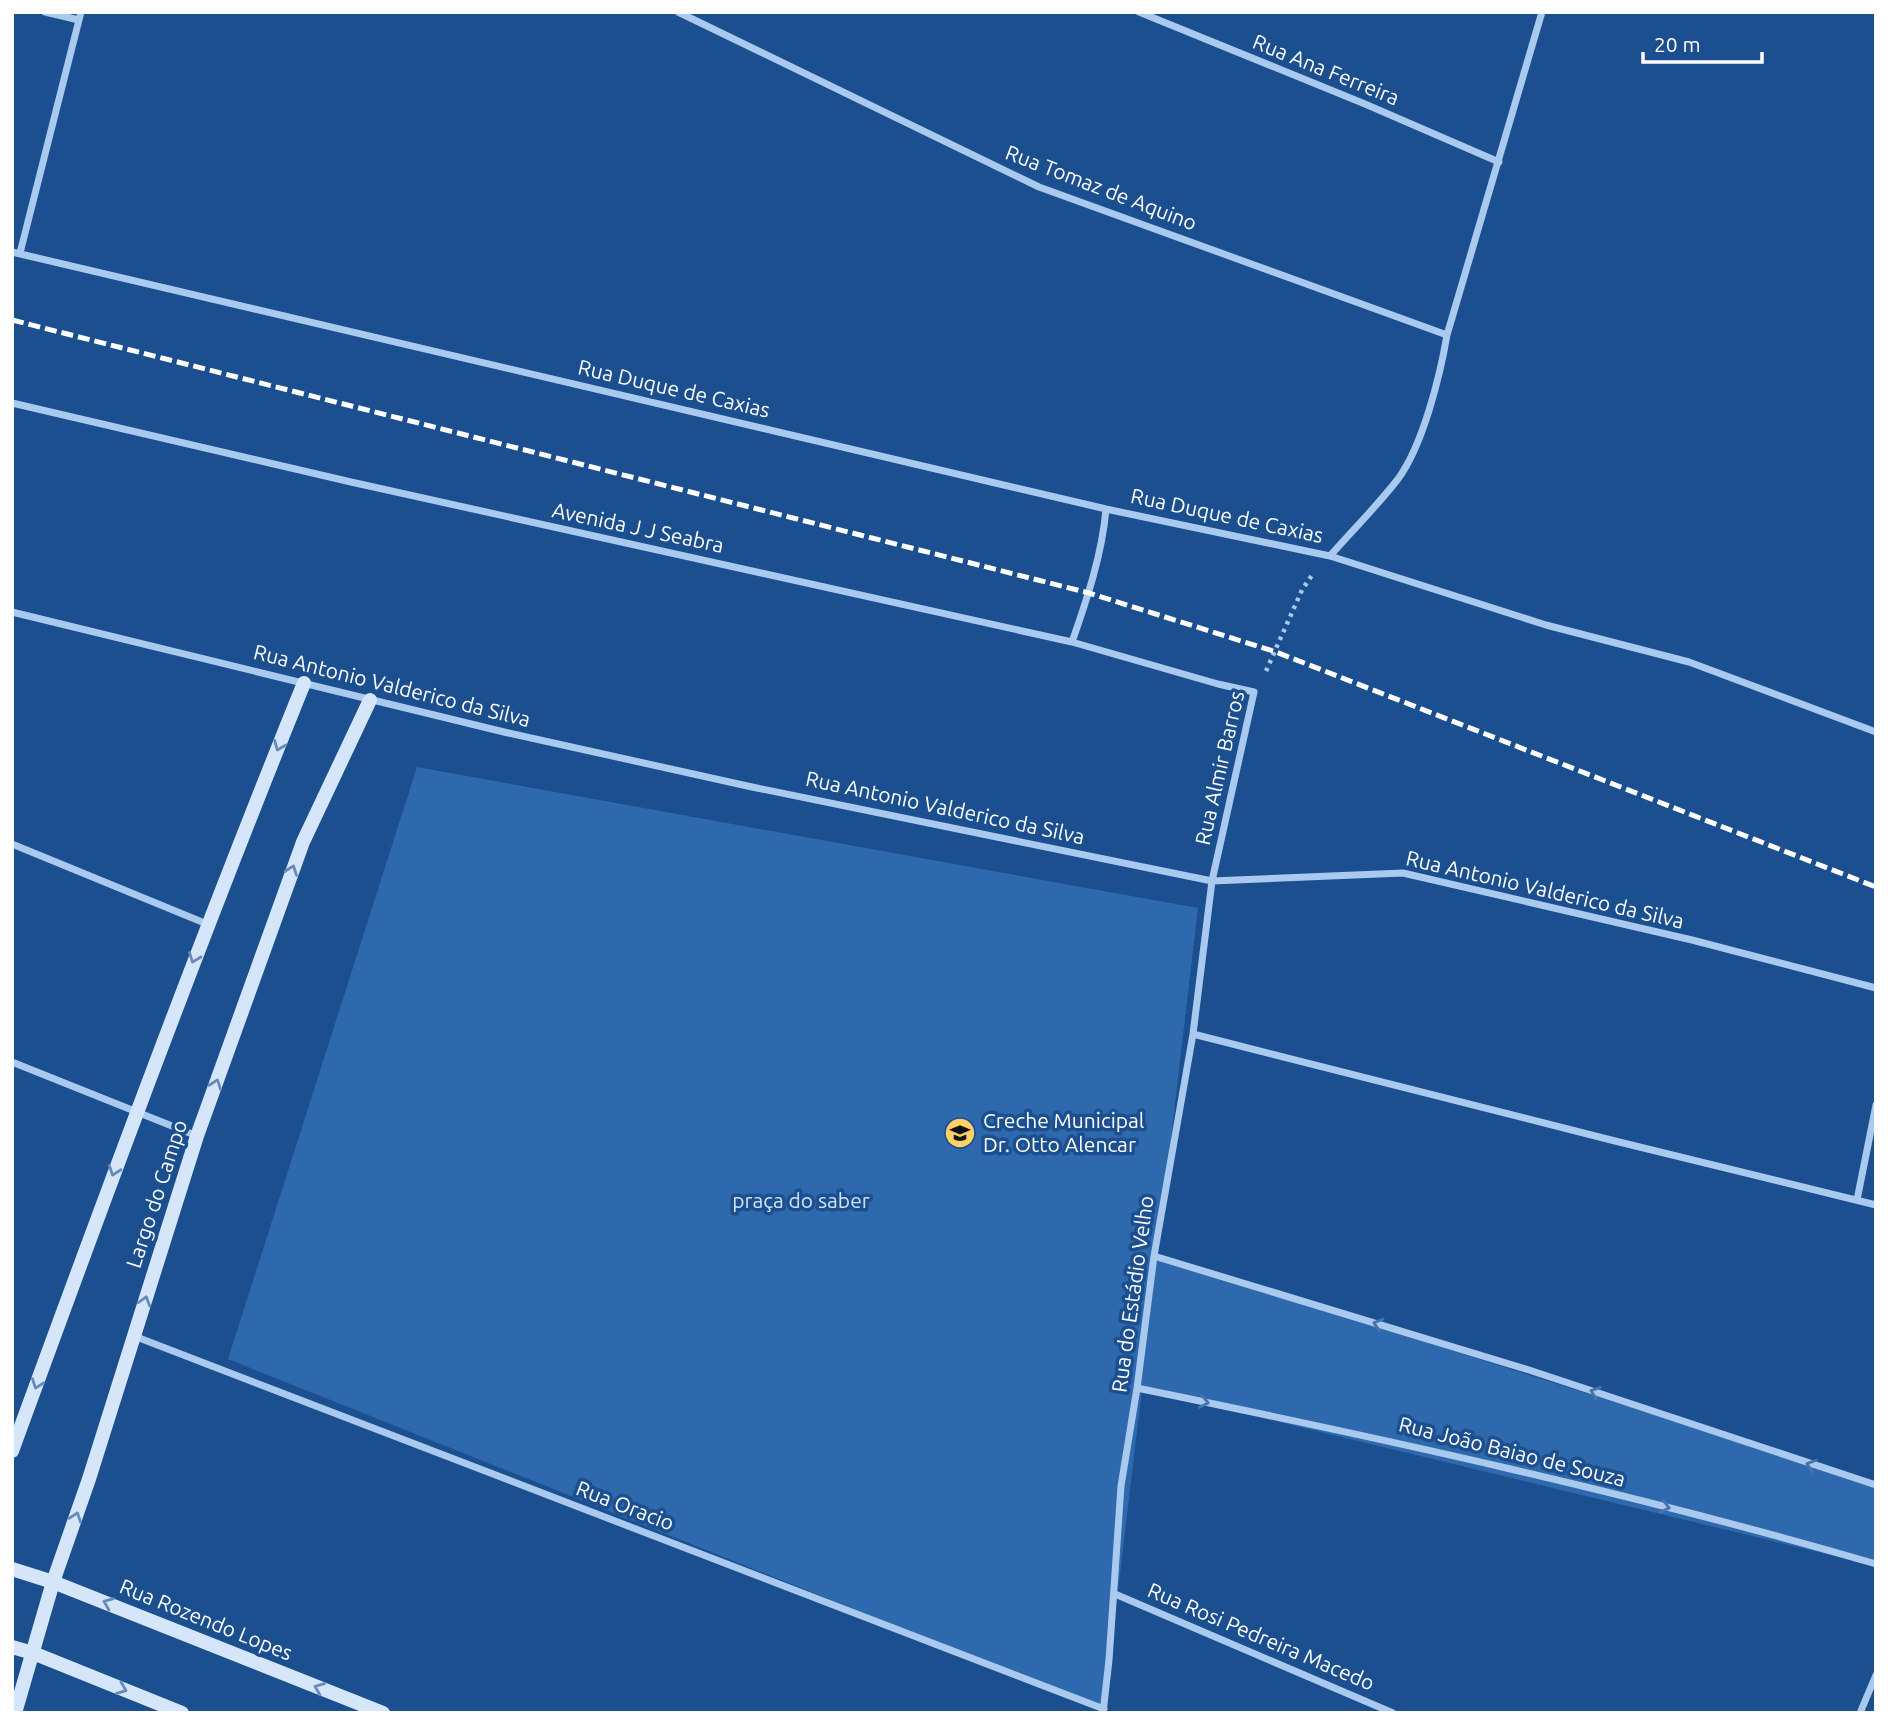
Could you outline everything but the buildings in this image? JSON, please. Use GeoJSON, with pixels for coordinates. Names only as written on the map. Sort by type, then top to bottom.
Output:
{"type":"FeatureCollection","features":[{"type":"Feature","properties":{"kind":"street"},"geometry":{"type":"LineString","coordinates":[[16,252],[80,16],[45,12]]}},
{"type":"Feature","properties":{"kind":"street","name":"Rua Tomaz de Aquino"},"geometry":{"type":"LineString","coordinates":[[678,12],[1039,187],[1447,335]]}},
{"type":"Feature","properties":{"kind":"street","name":"Rua Ana Ferreira"},"geometry":{"type":"LineString","coordinates":[[1139,12],[1499,162]]}},
{"type":"Feature","properties":{"kind":"street"},"geometry":{"type":"LineString","coordinates":[[1330,556],[1400,477],[1422,428],[1542,12]]}},
{"type":"Feature","properties":{"kind":"street","name":"Rua Duque de Caxias"},"geometry":{"type":"LineString","coordinates":[[16,252],[1106,509],[1330,556],[1546,625],[1689,662],[1876,732]]}},
{"type":"Feature","properties":{"kind":"street","name":"Avenida J J Seabra"},"geometry":{"type":"LineString","coordinates":[[12,403],[351,482],[1072,642],[1254,692]]}},
{"type":"Feature","properties":{"kind":"street"},"geometry":{"type":"LineString","coordinates":[[1072,642],[1089,593],[1105,528],[1106,509]]}},
{"type":"Feature","properties":{"kind":"street","name":"Rua Antonio Valderico da Silva"},"geometry":{"type":"LineString","coordinates":[[12,612],[370,699],[752,787],[1212,881],[1403,873],[1692,940],[1876,988]]}},
{"type":"Feature","properties":{"kind":"street"},"geometry":{"type":"LineString","coordinates":[[12,1451],[207,924],[304,683]]}},
{"type":"Feature","properties":{"kind":"street","name":"Rua Almir Barros"},"geometry":{"type":"LineString","coordinates":[[1212,881],[1254,692]]}},
{"type":"Feature","properties":{"kind":"street","name":"Largo do Campo"},"geometry":{"type":"LineString","coordinates":[[15,1713],[53,1582],[89,1479],[197,1136],[303,842],[370,699]]}},
{"type":"Feature","properties":{"kind":"street"},"geometry":{"type":"LineString","coordinates":[[12,844],[207,924]]}},
{"type":"Feature","properties":{"kind":"street","name":"Rua do Estádio Velho"},"geometry":{"type":"LineString","coordinates":[[1104,1711],[1115,1594],[1121,1486],[1154,1256],[1194,1034],[1212,881]]}},
{"type":"Feature","properties":{"kind":"street"},"geometry":{"type":"LineString","coordinates":[[1194,1034],[1876,1205]]}},
{"type":"Feature","properties":{"kind":"street"},"geometry":{"type":"LineString","coordinates":[[12,1062],[197,1136]]}},
{"type":"Feature","properties":{"kind":"street"},"geometry":{"type":"LineString","coordinates":[[1857,1200],[1876,1105]]}},
{"type":"Feature","properties":{"kind":"street"},"geometry":{"type":"LineString","coordinates":[[1154,1256],[1529,1370],[1876,1485]]}},
{"type":"Feature","properties":{"kind":"street","name":"Rua Oracio"},"geometry":{"type":"LineString","coordinates":[[134,1336],[1104,1711]]}},
{"type":"Feature","properties":{"kind":"street","name":"Rua João Baiao de Souza"},"geometry":{"type":"LineString","coordinates":[[1137,1388],[1380,1438],[1691,1514],[1876,1564]]}},
{"type":"Feature","properties":{"kind":"street","name":"Rua Rozendo Lopes"},"geometry":{"type":"LineString","coordinates":[[12,1569],[53,1582],[383,1713]]}},
{"type":"Feature","properties":{"kind":"street","name":"Rua Rosi Pedreira Macedo"},"geometry":{"type":"LineString","coordinates":[[1115,1594],[1393,1713]]}},
{"type":"Feature","properties":{"kind":"street"},"geometry":{"type":"LineString","coordinates":[[12,1647],[182,1713]]}},
{"type":"Feature","properties":{"kind":"street"},"geometry":{"type":"LineString","coordinates":[[1860,1713],[1876,1675]]}},
{"type":"Feature","properties":{"kind":"path","name":"Rua Almir Barros"},"geometry":{"type":"LineString","coordinates":[[1254,692],[1276,652],[1302,590],[1317,568],[1330,556]]}},
{"type":"Feature","properties":{"kind":"green space","name":"praça do saber"},"geometry":{"type":"Polygon","coordinates":[[[417,767],[1198,908],[1157,1257],[1876,1485],[1876,1566],[1142,1389],[1104,1709],[228,1359],[417,767]]]}},
{"type":"Feature","properties":{"kind":"railway"},"geometry":{"type":"LineString","coordinates":[[12,320],[1089,593],[1276,652],[1876,887]]}},
{"type":"Feature","properties":{"kind":"place","name":"Creche Municipal Dr. Otto Alencar"},"geometry":{"type":"Point","coordinates":[960,1133]}}]}
